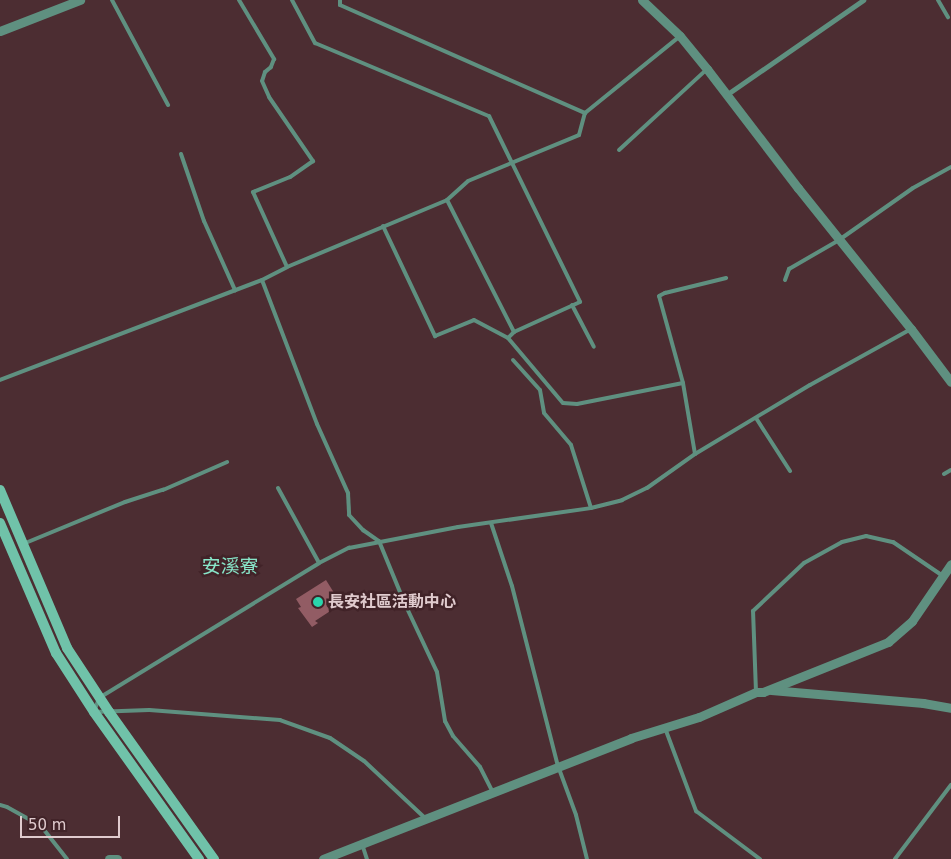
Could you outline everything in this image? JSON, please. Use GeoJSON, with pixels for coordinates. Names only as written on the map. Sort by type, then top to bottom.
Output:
{"type":"FeatureCollection","features":[{"type":"Feature","properties":{"kind":"main road"},"geometry":{"type":"LineString","coordinates":[[0,490],[67,648],[108,712],[214,859]]}},
{"type":"Feature","properties":{"kind":"main road"},"geometry":{"type":"LineString","coordinates":[[0,523],[56,653],[94,712],[199,859]]}},
{"type":"Feature","properties":{"kind":"street"},"geometry":{"type":"LineString","coordinates":[[0,31],[80,0]]}},
{"type":"Feature","properties":{"kind":"street"},"geometry":{"type":"LineString","coordinates":[[726,94],[863,0]]}},
{"type":"Feature","properties":{"kind":"street"},"geometry":{"type":"LineString","coordinates":[[647,1],[680,36],[707,69],[839,240],[912,329],[950,379]]}},
{"type":"Feature","properties":{"kind":"street"},"geometry":{"type":"LineString","coordinates":[[323,859],[362,842],[494,793],[631,738],[700,717],[756,692],[768,690],[888,642],[912,621],[951,564]]}},
{"type":"Feature","properties":{"kind":"street"},"geometry":{"type":"LineString","coordinates":[[768,690],[923,703],[951,708]]}},
{"type":"Feature","properties":{"kind":"street"},"geometry":{"type":"LineString","coordinates":[[109,859],[117,859]]}},
{"type":"Feature","properties":{"kind":"lane"},"geometry":{"type":"LineString","coordinates":[[112,0],[168,105]]}},
{"type":"Feature","properties":{"kind":"lane"},"geometry":{"type":"LineString","coordinates":[[239,0],[274,60],[271,67],[265,72],[262,81],[269,97],[312,161],[290,176],[253,192],[287,266]]}},
{"type":"Feature","properties":{"kind":"lane"},"geometry":{"type":"LineString","coordinates":[[292,0],[316,42],[489,116],[580,302],[514,332],[508,338]]}},
{"type":"Feature","properties":{"kind":"lane"},"geometry":{"type":"LineString","coordinates":[[340,0],[340,5],[584,113]]}},
{"type":"Feature","properties":{"kind":"lane"},"geometry":{"type":"LineString","coordinates":[[938,0],[948,17]]}},
{"type":"Feature","properties":{"kind":"lane"},"geometry":{"type":"LineString","coordinates":[[0,380],[262,280],[287,266],[447,200],[468,181],[579,135],[584,113],[680,36]]}},
{"type":"Feature","properties":{"kind":"lane"},"geometry":{"type":"LineString","coordinates":[[620,150],[707,69]]}},
{"type":"Feature","properties":{"kind":"lane"},"geometry":{"type":"LineString","coordinates":[[181,154],[204,221],[234,290]]}},
{"type":"Feature","properties":{"kind":"lane"},"geometry":{"type":"LineString","coordinates":[[785,280],[789,269],[839,240],[913,188],[951,167]]}},
{"type":"Feature","properties":{"kind":"lane"},"geometry":{"type":"LineString","coordinates":[[447,200],[514,332]]}},
{"type":"Feature","properties":{"kind":"lane"},"geometry":{"type":"LineString","coordinates":[[383,226],[435,336],[474,320],[508,338],[563,403],[577,404],[683,383]]}},
{"type":"Feature","properties":{"kind":"lane"},"geometry":{"type":"LineString","coordinates":[[695,454],[683,383],[659,296],[726,278]]}},
{"type":"Feature","properties":{"kind":"lane"},"geometry":{"type":"LineString","coordinates":[[262,280],[317,424],[348,493],[348,515],[363,530],[380,541],[405,604],[437,672],[445,721],[453,736],[480,767],[494,793]]}},
{"type":"Feature","properties":{"kind":"lane"},"geometry":{"type":"LineString","coordinates":[[572,306],[594,348]]}},
{"type":"Feature","properties":{"kind":"lane"},"geometry":{"type":"LineString","coordinates":[[426,819],[364,761],[330,738],[280,720],[149,710],[94,712],[99,698],[319,563],[349,548],[458,527],[590,508],[622,500],[647,488],[695,454],[810,385],[912,329]]}},
{"type":"Feature","properties":{"kind":"lane"},"geometry":{"type":"LineString","coordinates":[[513,360],[540,390],[544,413],[571,445],[590,508]]}},
{"type":"Feature","properties":{"kind":"lane"},"geometry":{"type":"LineString","coordinates":[[756,418],[790,471]]}},
{"type":"Feature","properties":{"kind":"lane"},"geometry":{"type":"LineString","coordinates":[[23,544],[125,502],[163,490],[227,462]]}},
{"type":"Feature","properties":{"kind":"lane"},"geometry":{"type":"LineString","coordinates":[[944,474],[951,470]]}},
{"type":"Feature","properties":{"kind":"lane"},"geometry":{"type":"LineString","coordinates":[[278,488],[319,563]]}},
{"type":"Feature","properties":{"kind":"lane"},"geometry":{"type":"LineString","coordinates":[[491,523],[514,596],[558,766],[576,815],[586,859]]}},
{"type":"Feature","properties":{"kind":"lane"},"geometry":{"type":"LineString","coordinates":[[756,692],[753,611],[804,563],[842,542],[866,536],[892,542],[943,576]]}},
{"type":"Feature","properties":{"kind":"lane"},"geometry":{"type":"LineString","coordinates":[[665,728],[696,811],[760,859]]}},
{"type":"Feature","properties":{"kind":"lane"},"geometry":{"type":"LineString","coordinates":[[895,859],[951,785]]}},
{"type":"Feature","properties":{"kind":"lane"},"geometry":{"type":"LineString","coordinates":[[0,805],[41,826],[67,859]]}},
{"type":"Feature","properties":{"kind":"lane"},"geometry":{"type":"LineString","coordinates":[[362,842],[367,859]]}},
{"type":"Feature","properties":{"kind":"building","name":"長安社區活動中心"},"geometry":{"type":"Polygon","coordinates":[[[326,580],[341,604],[315,621],[318,623],[312,627],[298,608],[301,607],[296,599],[326,580]]]}},
{"type":"Feature","properties":{"kind":"place","name":"長安社區活動中心"},"geometry":{"type":"Point","coordinates":[318,602]}},
{"type":"Feature","properties":{"kind":"district","name":"安溪寮"},"geometry":{"type":"Point","coordinates":[230,567]}}]}
